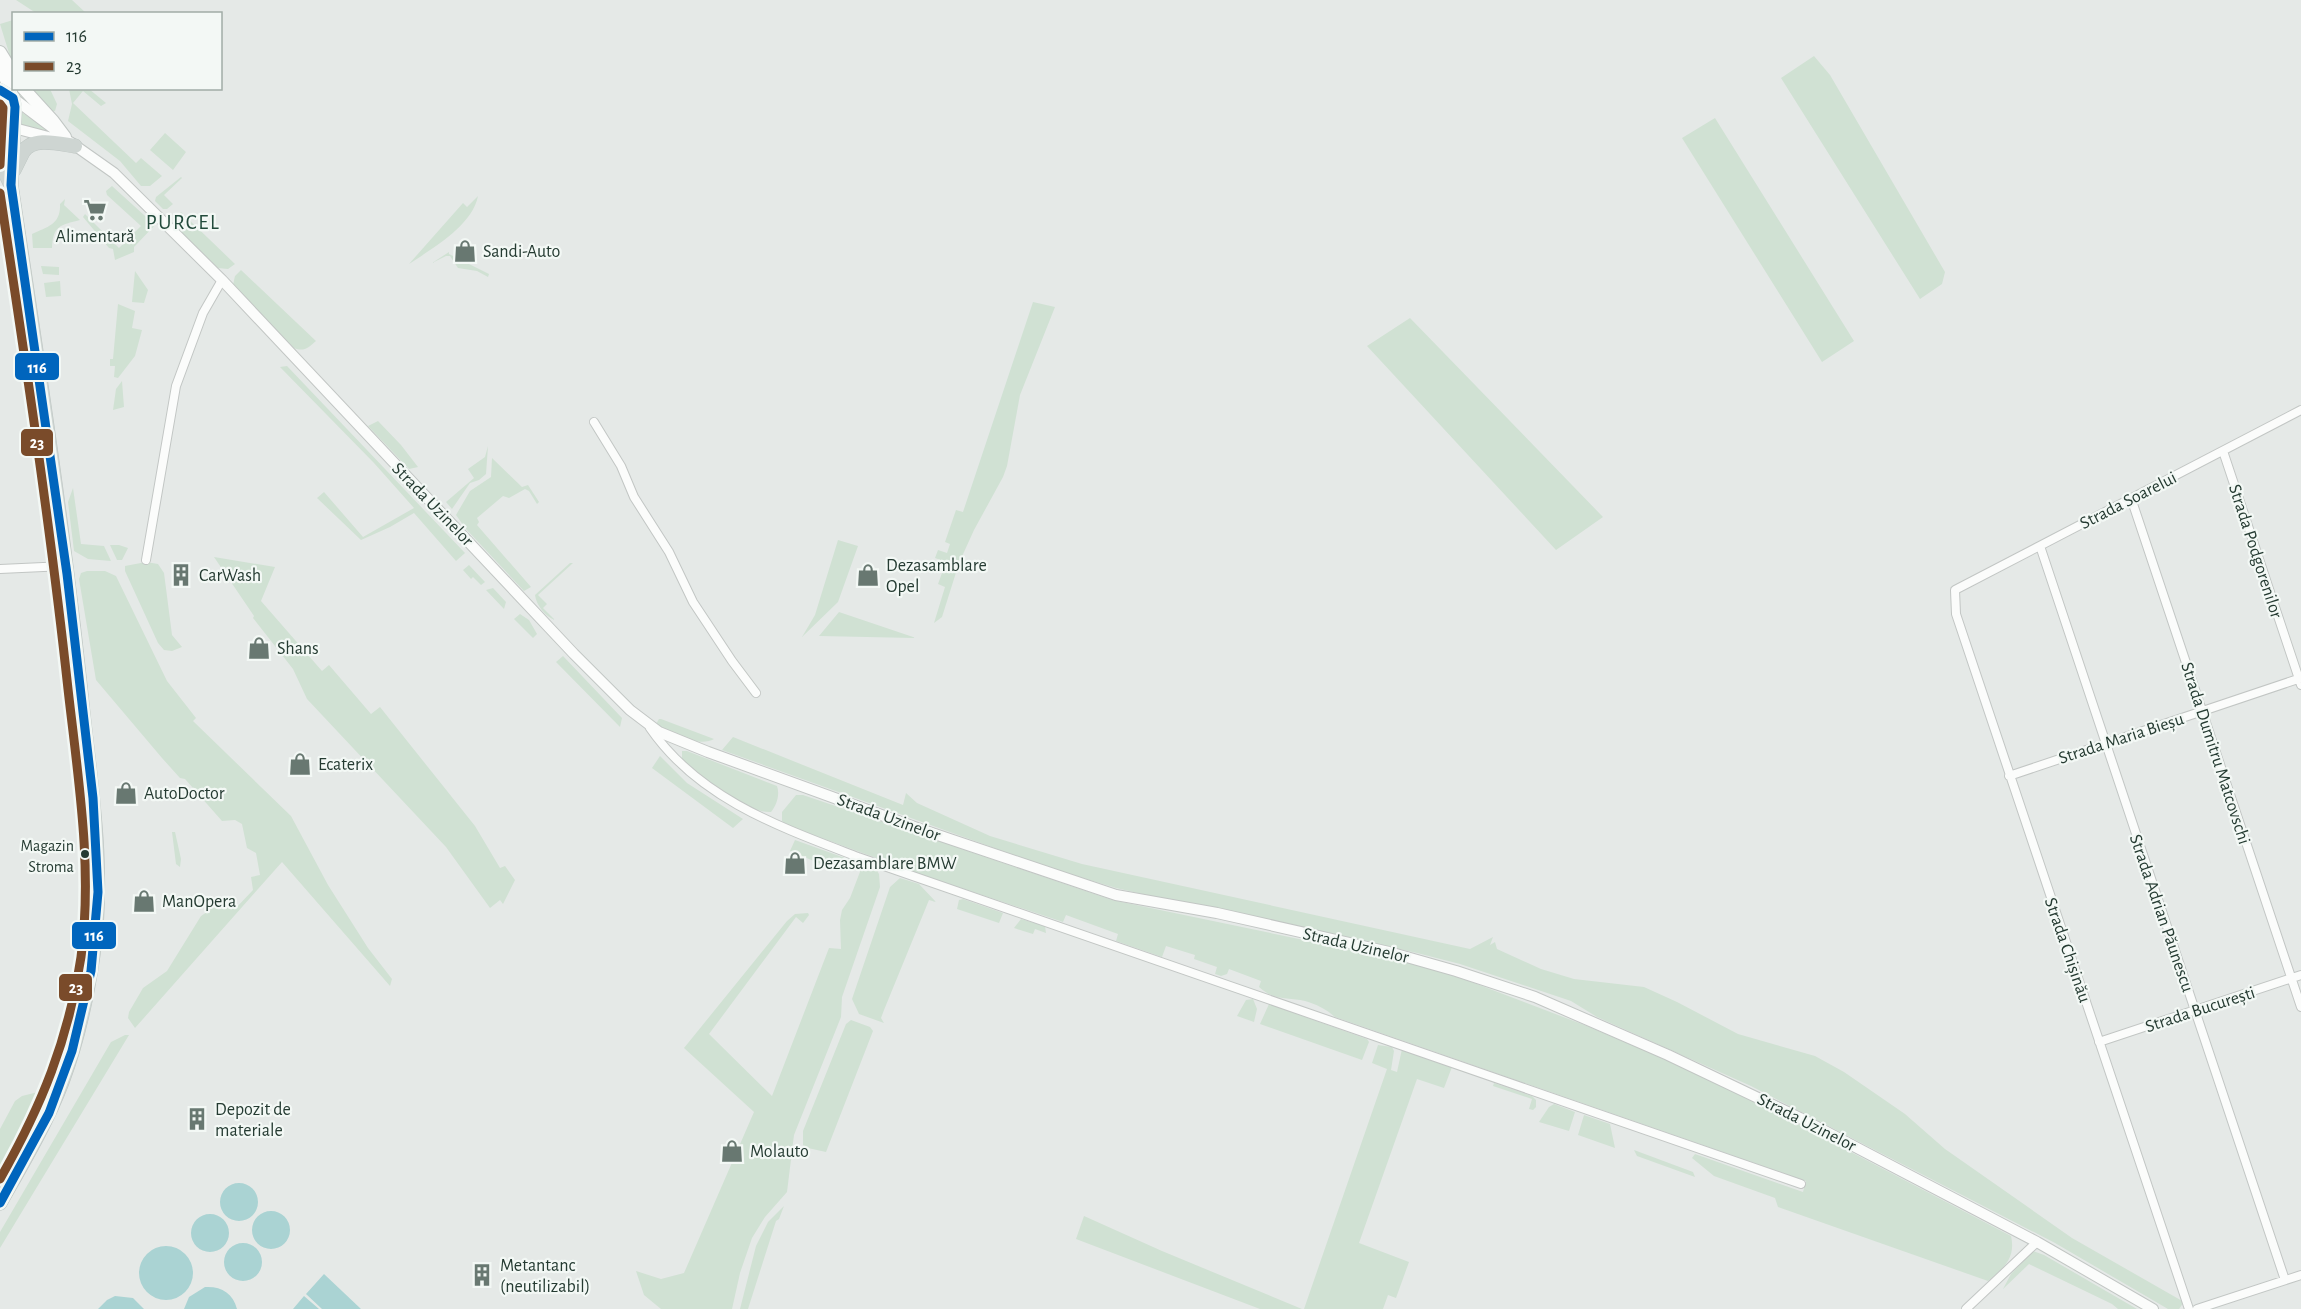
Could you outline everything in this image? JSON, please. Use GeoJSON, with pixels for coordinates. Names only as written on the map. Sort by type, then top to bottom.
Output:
{"type":"FeatureCollection","features":[{"type":"Feature","properties":{"kind":"main road"},"geometry":{"type":"LineString","coordinates":[[0,52],[12,72]]}},
{"type":"Feature","properties":{"kind":"main road"},"geometry":{"type":"LineString","coordinates":[[0,64],[12,83]]}},
{"type":"Feature","properties":{"kind":"main road"},"geometry":{"type":"LineString","coordinates":[[0,90],[18,93],[53,121],[71,142]]}},
{"type":"Feature","properties":{"kind":"main road"},"geometry":{"type":"LineString","coordinates":[[0,1203],[34,1143],[63,1081],[87,989],[96,933],[98,843],[65,566],[5,172],[7,127],[15,114],[18,93]]}},
{"type":"Feature","properties":{"kind":"main road"},"geometry":{"type":"LineString","coordinates":[[5,172],[31,144],[71,142]]}},
{"type":"Feature","properties":{"kind":"street","name":"Strada Uzinelor"},"geometry":{"type":"LineString","coordinates":[[7,127],[71,142],[114,173],[222,280],[570,650],[648,725],[708,752],[917,828],[1116,895],[1217,913],[1389,952],[1535,997],[1742,1090],[1910,1174],[2037,1242],[2153,1309]]}},
{"type":"Feature","properties":{"kind":"street"},"geometry":{"type":"LineString","coordinates":[[146,561],[176,386],[203,313],[222,280]]}},
{"type":"Feature","properties":{"kind":"street","name":"Strada Soarelui"},"geometry":{"type":"LineString","coordinates":[[1955,590],[2301,410]]}},
{"type":"Feature","properties":{"kind":"street"},"geometry":{"type":"LineString","coordinates":[[594,422],[621,466],[634,497],[669,552],[693,602],[756,693]]}},
{"type":"Feature","properties":{"kind":"street","name":"Strada Podgorenilor"},"geometry":{"type":"LineString","coordinates":[[2223,451],[2300,681]]}},
{"type":"Feature","properties":{"kind":"street","name":"Strada Dumitru Matcovschi"},"geometry":{"type":"LineString","coordinates":[[2131,498],[2301,1007]]}},
{"type":"Feature","properties":{"kind":"street","name":"Strada Adrian Păunescu"},"geometry":{"type":"LineString","coordinates":[[2040,546],[2285,1280]]}},
{"type":"Feature","properties":{"kind":"street"},"geometry":{"type":"LineString","coordinates":[[0,569],[65,566]]}},
{"type":"Feature","properties":{"kind":"street","name":"Strada Chișinău"},"geometry":{"type":"LineString","coordinates":[[1955,590],[1955,611],[2189,1309]]}},
{"type":"Feature","properties":{"kind":"street","name":"Strada Maria Bieșu"},"geometry":{"type":"LineString","coordinates":[[2009,776],[2202,711],[2300,681]]}},
{"type":"Feature","properties":{"kind":"street","name":"Strada Uzinelor"},"geometry":{"type":"LineString","coordinates":[[648,725],[662,746],[700,782],[748,811],[790,831],[858,857],[1801,1185]]}},
{"type":"Feature","properties":{"kind":"street","name":"Strada București"},"geometry":{"type":"LineString","coordinates":[[2099,1042],[2301,975]]}},
{"type":"Feature","properties":{"kind":"street"},"geometry":{"type":"LineString","coordinates":[[1966,1309],[2037,1242]]}},
{"type":"Feature","properties":{"kind":"street"},"geometry":{"type":"LineString","coordinates":[[2197,1309],[2301,1275]]}},
{"type":"Feature","properties":{"kind":"green space"},"geometry":{"type":"Polygon","coordinates":[[[16,0],[72,0],[85,12],[34,12],[16,0]]]}},
{"type":"Feature","properties":{"kind":"green space"},"geometry":{"type":"Polygon","coordinates":[[[12,20],[12,63],[0,24],[12,20]]]}},
{"type":"Feature","properties":{"kind":"green space"},"geometry":{"type":"Polygon","coordinates":[[[1814,56],[1830,75],[1945,272],[1942,284],[1920,299],[1781,78],[1814,56]]]}},
{"type":"Feature","properties":{"kind":"green space"},"geometry":{"type":"Polygon","coordinates":[[[28,90],[50,90],[57,104],[55,111],[50,112],[28,90]]]}},
{"type":"Feature","properties":{"kind":"green space"},"geometry":{"type":"Polygon","coordinates":[[[69,90],[90,90],[106,103],[101,106],[83,91],[73,103],[136,163],[141,158],[162,176],[150,186],[141,186],[120,161],[68,121],[72,104],[69,90]]]}},
{"type":"Feature","properties":{"kind":"green space"},"geometry":{"type":"Polygon","coordinates":[[[21,112],[52,132],[21,125],[21,112]]]}},
{"type":"Feature","properties":{"kind":"green space"},"geometry":{"type":"Polygon","coordinates":[[[1715,118],[1854,341],[1822,362],[1682,138],[1715,118]]]}},
{"type":"Feature","properties":{"kind":"green space"},"geometry":{"type":"Polygon","coordinates":[[[165,133],[186,152],[173,170],[150,150],[165,133]]]}},
{"type":"Feature","properties":{"kind":"green space"},"geometry":{"type":"Polygon","coordinates":[[[181,177],[164,195],[173,204],[163,209],[155,201],[156,197],[181,177]]]}},
{"type":"Feature","properties":{"kind":"green space"},"geometry":{"type":"Polygon","coordinates":[[[112,186],[155,225],[134,247],[134,252],[115,260],[113,249],[109,248],[83,217],[85,214],[119,248],[141,226],[107,195],[106,191],[112,186]]]}},
{"type":"Feature","properties":{"kind":"green space"},"geometry":{"type":"Polygon","coordinates":[[[478,196],[468,217],[460,226],[409,264],[463,203],[467,207],[478,196]]]}},
{"type":"Feature","properties":{"kind":"green space"},"geometry":{"type":"Polygon","coordinates":[[[65,199],[64,205],[80,220],[67,223],[56,231],[52,248],[33,248],[32,234],[48,227],[56,220],[60,204],[65,199]]]}},
{"type":"Feature","properties":{"kind":"green space"},"geometry":{"type":"Polygon","coordinates":[[[181,212],[235,264],[228,269],[218,268],[178,229],[176,222],[181,212]]]}},
{"type":"Feature","properties":{"kind":"green space"},"geometry":{"type":"Polygon","coordinates":[[[449,252],[489,274],[488,277],[477,271],[458,268],[450,256],[432,263],[449,252]]]}},
{"type":"Feature","properties":{"kind":"green space"},"geometry":{"type":"Polygon","coordinates":[[[41,266],[59,267],[59,275],[43,274],[41,266]]]}},
{"type":"Feature","properties":{"kind":"green space"},"geometry":{"type":"Polygon","coordinates":[[[241,270],[316,341],[311,346],[301,350],[294,348],[233,285],[235,276],[241,270]]]}},
{"type":"Feature","properties":{"kind":"green space"},"geometry":{"type":"Polygon","coordinates":[[[135,271],[148,290],[144,303],[132,302],[135,271]]]}},
{"type":"Feature","properties":{"kind":"green space"},"geometry":{"type":"Polygon","coordinates":[[[60,281],[61,296],[46,297],[44,283],[60,281]]]}},
{"type":"Feature","properties":{"kind":"green space"},"geometry":{"type":"Polygon","coordinates":[[[1033,302],[1055,307],[1020,395],[1007,466],[959,563],[942,617],[934,623],[945,587],[938,584],[946,562],[935,558],[938,550],[947,553],[950,544],[945,542],[956,510],[963,512],[1033,302]]]}},
{"type":"Feature","properties":{"kind":"green space"},"geometry":{"type":"Polygon","coordinates":[[[118,304],[135,311],[132,328],[142,330],[135,356],[118,378],[114,377],[115,366],[110,366],[110,359],[113,359],[118,304]]]}},
{"type":"Feature","properties":{"kind":"green space"},"geometry":{"type":"Polygon","coordinates":[[[1410,318],[1603,517],[1556,550],[1367,346],[1410,318]]]}},
{"type":"Feature","properties":{"kind":"green space"},"geometry":{"type":"Polygon","coordinates":[[[287,366],[465,553],[456,561],[414,513],[361,540],[317,498],[324,492],[363,537],[414,508],[374,463],[280,367],[287,366]]]}},
{"type":"Feature","properties":{"kind":"green space"},"geometry":{"type":"Polygon","coordinates":[[[122,381],[124,407],[113,410],[116,389],[122,381]]]}},
{"type":"Feature","properties":{"kind":"green space"},"geometry":{"type":"Polygon","coordinates":[[[378,421],[418,467],[409,469],[368,426],[378,421]]]}},
{"type":"Feature","properties":{"kind":"green space"},"geometry":{"type":"Polygon","coordinates":[[[488,446],[486,474],[470,483],[452,509],[446,502],[474,478],[468,469],[485,457],[488,446]]]}},
{"type":"Feature","properties":{"kind":"green space"},"geometry":{"type":"Polygon","coordinates":[[[492,458],[522,487],[528,485],[539,502],[537,504],[529,491],[525,489],[509,498],[503,496],[477,518],[479,522],[477,525],[531,587],[524,591],[466,529],[456,515],[470,491],[491,477],[492,458]]]}},
{"type":"Feature","properties":{"kind":"green space"},"geometry":{"type":"Polygon","coordinates":[[[73,488],[81,544],[104,546],[111,561],[88,559],[74,551],[68,502],[73,488]]]}},
{"type":"Feature","properties":{"kind":"green space"},"geometry":{"type":"Polygon","coordinates":[[[838,540],[858,546],[838,602],[802,637],[815,615],[838,540]]]}},
{"type":"Feature","properties":{"kind":"green space"},"geometry":{"type":"Polygon","coordinates":[[[110,545],[128,548],[122,560],[117,560],[110,545]]]}},
{"type":"Feature","properties":{"kind":"green space"},"geometry":{"type":"Polygon","coordinates":[[[214,557],[275,567],[261,601],[322,671],[329,665],[371,714],[380,707],[475,826],[500,868],[505,866],[515,880],[503,904],[500,900],[490,908],[446,847],[307,699],[293,669],[253,618],[254,616],[214,557]]]}},
{"type":"Feature","properties":{"kind":"green space"},"geometry":{"type":"Polygon","coordinates":[[[146,562],[158,564],[164,573],[172,635],[182,647],[172,651],[164,650],[158,643],[125,571],[125,566],[146,562]]]}},
{"type":"Feature","properties":{"kind":"green space"},"geometry":{"type":"Polygon","coordinates":[[[570,563],[573,563],[538,595],[547,604],[543,608],[555,620],[542,610],[535,595],[570,563]]]}},
{"type":"Feature","properties":{"kind":"green space"},"geometry":{"type":"Polygon","coordinates":[[[469,565],[485,582],[481,585],[473,577],[471,579],[463,570],[469,565]]]}},
{"type":"Feature","properties":{"kind":"green space"},"geometry":{"type":"Polygon","coordinates":[[[105,571],[116,576],[167,681],[196,718],[193,721],[291,816],[328,885],[368,948],[392,979],[390,986],[282,862],[135,1028],[128,1018],[129,1012],[143,988],[167,971],[201,916],[210,910],[214,898],[224,899],[235,909],[253,890],[251,877],[260,875],[256,853],[247,848],[242,824],[235,820],[222,821],[185,779],[180,778],[162,758],[96,680],[79,579],[81,573],[105,571]]]}},
{"type":"Feature","properties":{"kind":"green space"},"geometry":{"type":"Polygon","coordinates":[[[493,588],[506,602],[504,609],[486,590],[493,588]]]}},
{"type":"Feature","properties":{"kind":"green space"},"geometry":{"type":"Polygon","coordinates":[[[839,612],[916,638],[819,636],[839,612]]]}},
{"type":"Feature","properties":{"kind":"green space"},"geometry":{"type":"Polygon","coordinates":[[[520,614],[529,620],[537,634],[533,638],[514,619],[520,614]]]}},
{"type":"Feature","properties":{"kind":"green space"},"geometry":{"type":"Polygon","coordinates":[[[563,656],[622,718],[620,727],[556,662],[563,656]]]}},
{"type":"Feature","properties":{"kind":"green space"},"geometry":{"type":"Polygon","coordinates":[[[659,719],[714,739],[693,741],[656,724],[659,719]]]}},
{"type":"Feature","properties":{"kind":"green space"},"geometry":{"type":"Polygon","coordinates":[[[733,737],[903,805],[906,793],[917,803],[990,836],[1082,864],[1470,949],[1493,937],[1490,945],[1495,942],[1497,949],[1541,969],[1574,979],[1644,987],[1738,1034],[1815,1056],[1844,1072],[1905,1114],[1945,1149],[2072,1238],[2184,1302],[2179,1309],[2168,1309],[2055,1243],[1751,1086],[1597,1017],[1571,1001],[1460,964],[1417,953],[1204,905],[1116,888],[1053,869],[722,750],[733,737]]]}},
{"type":"Feature","properties":{"kind":"green space"},"geometry":{"type":"Polygon","coordinates":[[[682,751],[777,786],[778,796],[773,809],[771,812],[751,808],[729,795],[682,760],[682,751]]]}},
{"type":"Feature","properties":{"kind":"green space"},"geometry":{"type":"Polygon","coordinates":[[[660,756],[687,783],[743,819],[733,828],[652,768],[660,756]]]}},
{"type":"Feature","properties":{"kind":"green space"},"geometry":{"type":"Polygon","coordinates":[[[796,795],[803,795],[1112,900],[1405,961],[1469,981],[1587,1026],[1688,1069],[1771,1110],[2011,1236],[2010,1256],[2004,1267],[1988,1281],[1778,1207],[1775,1198],[1714,1176],[1692,1158],[1695,1154],[1803,1192],[1806,1181],[1335,1017],[1309,1002],[1270,995],[1259,987],[1261,981],[1229,969],[1227,974],[1221,976],[1215,974],[1217,967],[1194,959],[1195,955],[1166,946],[1162,957],[1116,941],[1118,934],[1066,915],[1063,922],[934,879],[786,825],[782,821],[782,812],[796,795]]]}},
{"type":"Feature","properties":{"kind":"green space"},"geometry":{"type":"Polygon","coordinates":[[[172,832],[175,832],[181,859],[180,867],[176,864],[172,832]]]}},
{"type":"Feature","properties":{"kind":"green space"},"geometry":{"type":"Polygon","coordinates":[[[795,840],[845,858],[835,870],[790,851],[795,840]]]}},
{"type":"Feature","properties":{"kind":"green space"},"geometry":{"type":"Polygon","coordinates":[[[863,864],[876,869],[879,874],[880,887],[842,997],[841,1017],[794,1135],[787,1192],[765,1217],[752,1238],[740,1273],[732,1309],[661,1309],[644,1295],[636,1271],[661,1279],[684,1273],[754,1112],[684,1048],[787,921],[795,914],[808,913],[803,923],[796,917],[709,1034],[772,1096],[829,948],[841,949],[842,910],[850,898],[863,864]]]}},
{"type":"Feature","properties":{"kind":"green space"},"geometry":{"type":"Polygon","coordinates":[[[900,878],[919,884],[936,902],[929,900],[881,1018],[884,1023],[859,1014],[852,999],[890,887],[900,878]]]}},
{"type":"Feature","properties":{"kind":"green space"},"geometry":{"type":"Polygon","coordinates":[[[963,899],[1003,913],[999,923],[957,909],[959,900],[963,899]]]}},
{"type":"Feature","properties":{"kind":"green space"},"geometry":{"type":"Polygon","coordinates":[[[1021,919],[1045,926],[1046,933],[1035,929],[1033,934],[1014,928],[1021,919]]]}},
{"type":"Feature","properties":{"kind":"green space"},"geometry":{"type":"Polygon","coordinates":[[[1253,999],[1257,1009],[1254,1022],[1237,1016],[1246,1000],[1253,999]]]}},
{"type":"Feature","properties":{"kind":"green space"},"geometry":{"type":"Polygon","coordinates":[[[1269,1004],[1367,1039],[1369,1042],[1362,1060],[1260,1024],[1269,1004]]]}},
{"type":"Feature","properties":{"kind":"green space"},"geometry":{"type":"Polygon","coordinates":[[[851,1020],[870,1027],[873,1031],[826,1152],[808,1148],[803,1145],[803,1131],[846,1024],[851,1020]]]}},
{"type":"Feature","properties":{"kind":"green space"},"geometry":{"type":"Polygon","coordinates":[[[129,1035],[0,1248],[0,1232],[111,1042],[129,1035]]]}},
{"type":"Feature","properties":{"kind":"green space"},"geometry":{"type":"Polygon","coordinates":[[[1378,1045],[1392,1047],[1394,1051],[1391,1070],[1397,1072],[1402,1049],[1452,1067],[1444,1088],[1417,1079],[1359,1243],[1409,1262],[1396,1298],[1388,1295],[1383,1309],[1304,1309],[1387,1069],[1372,1063],[1378,1045]]]}},
{"type":"Feature","properties":{"kind":"green space"},"geometry":{"type":"Polygon","coordinates":[[[1494,1083],[1532,1096],[1536,1100],[1536,1107],[1533,1110],[1529,1109],[1532,1099],[1493,1086],[1494,1083]]]}},
{"type":"Feature","properties":{"kind":"green space"},"geometry":{"type":"Polygon","coordinates":[[[40,1092],[0,1168],[0,1129],[15,1101],[22,1096],[40,1092]]]}},
{"type":"Feature","properties":{"kind":"green space"},"geometry":{"type":"Polygon","coordinates":[[[1554,1104],[1575,1112],[1569,1131],[1539,1122],[1549,1107],[1554,1104]]]}},
{"type":"Feature","properties":{"kind":"green space"},"geometry":{"type":"Polygon","coordinates":[[[1584,1115],[1610,1124],[1615,1148],[1578,1135],[1584,1115]]]}},
{"type":"Feature","properties":{"kind":"green space"},"geometry":{"type":"Polygon","coordinates":[[[1634,1150],[1693,1172],[1695,1177],[1637,1156],[1634,1150]]]}},
{"type":"Feature","properties":{"kind":"green space"},"geometry":{"type":"Polygon","coordinates":[[[784,1206],[776,1221],[748,1309],[740,1309],[756,1246],[768,1222],[784,1206]]]}},
{"type":"Feature","properties":{"kind":"green space"},"geometry":{"type":"Polygon","coordinates":[[[1084,1216],[1302,1309],[1260,1309],[1076,1239],[1084,1216]]]}},
{"type":"Feature","properties":{"kind":"green space"},"geometry":{"type":"Polygon","coordinates":[[[2033,1251],[2044,1255],[2137,1309],[2118,1309],[2029,1264],[2003,1289],[2011,1274],[2033,1251]]]}},
{"type":"Feature","properties":{"kind":"water"},"geometry":{"type":"Polygon","coordinates":[[[239,1183],[253,1188],[258,1202],[253,1216],[239,1221],[225,1216],[220,1202],[225,1188],[239,1183]]]}},
{"type":"Feature","properties":{"kind":"water"},"geometry":{"type":"Polygon","coordinates":[[[271,1211],[285,1216],[290,1230],[285,1244],[271,1249],[257,1244],[252,1230],[257,1216],[271,1211]]]}},
{"type":"Feature","properties":{"kind":"water"},"geometry":{"type":"Polygon","coordinates":[[[210,1214],[224,1219],[229,1233],[224,1247],[210,1252],[196,1247],[191,1233],[196,1219],[210,1214]]]}},
{"type":"Feature","properties":{"kind":"water"},"geometry":{"type":"Polygon","coordinates":[[[243,1243],[257,1248],[262,1262],[257,1276],[243,1281],[229,1276],[224,1262],[229,1248],[243,1243]]]}},
{"type":"Feature","properties":{"kind":"water"},"geometry":{"type":"Polygon","coordinates":[[[166,1246],[176,1248],[185,1254],[191,1263],[193,1273],[191,1283],[185,1292],[176,1298],[166,1300],[156,1298],[147,1292],[141,1283],[139,1273],[141,1263],[147,1254],[156,1248],[166,1246]]]}},
{"type":"Feature","properties":{"kind":"water"},"geometry":{"type":"Polygon","coordinates":[[[324,1274],[361,1309],[322,1309],[306,1294],[324,1274]]]}},
{"type":"Feature","properties":{"kind":"water"},"geometry":{"type":"Polygon","coordinates":[[[205,1287],[221,1289],[233,1299],[237,1309],[184,1309],[189,1297],[205,1287]]]}},
{"type":"Feature","properties":{"kind":"water"},"geometry":{"type":"Polygon","coordinates":[[[115,1296],[133,1298],[144,1309],[98,1309],[115,1296]]]}},
{"type":"Feature","properties":{"kind":"water"},"geometry":{"type":"Polygon","coordinates":[[[304,1296],[319,1309],[293,1309],[304,1296]]]}},
{"type":"Feature","properties":{"kind":"transit line","name":"116"},"geometry":{"type":"LineString","coordinates":[[0,90],[13,98],[15,107],[11,185],[67,574],[93,798],[98,892],[91,971],[72,1051],[49,1113],[0,1203]]}},
{"type":"Feature","properties":{"kind":"transit line","name":"23"},"geometry":{"type":"LineString","coordinates":[[0,104],[3,108],[0,165]]}},
{"type":"Feature","properties":{"kind":"transit line","name":"23"},"geometry":{"type":"LineString","coordinates":[[0,193],[37,441],[61,627],[80,789],[85,857],[81,957],[69,1017],[41,1098],[0,1179]]}},
{"type":"Feature","properties":{"kind":"place","name":"Alimentară"},"geometry":{"type":"Point","coordinates":[95,210]}},
{"type":"Feature","properties":{"kind":"place","name":"Sandi-Auto"},"geometry":{"type":"Point","coordinates":[465,251]}},
{"type":"Feature","properties":{"kind":"place","name":"CarWash"},"geometry":{"type":"Point","coordinates":[181,575]}},
{"type":"Feature","properties":{"kind":"place","name":"Dezasamblare Opel"},"geometry":{"type":"Point","coordinates":[868,575]}},
{"type":"Feature","properties":{"kind":"place","name":"Shans"},"geometry":{"type":"Point","coordinates":[259,648]}},
{"type":"Feature","properties":{"kind":"place","name":"Ecaterix"},"geometry":{"type":"Point","coordinates":[300,764]}},
{"type":"Feature","properties":{"kind":"place","name":"AutoDoctor"},"geometry":{"type":"Point","coordinates":[126,793]}},
{"type":"Feature","properties":{"kind":"place","name":"Magazin Stroma"},"geometry":{"type":"Point","coordinates":[85,854]}},
{"type":"Feature","properties":{"kind":"place","name":"Dezasamblare BMW"},"geometry":{"type":"Point","coordinates":[795,863]}},
{"type":"Feature","properties":{"kind":"place","name":"ManOpera"},"geometry":{"type":"Point","coordinates":[144,901]}},
{"type":"Feature","properties":{"kind":"place","name":"Depozit de materiale"},"geometry":{"type":"Point","coordinates":[197,1119]}},
{"type":"Feature","properties":{"kind":"place","name":"Molauto"},"geometry":{"type":"Point","coordinates":[732,1151]}},
{"type":"Feature","properties":{"kind":"place","name":"Metantanc (neutilizabil)"},"geometry":{"type":"Point","coordinates":[482,1275]}},
{"type":"Feature","properties":{"kind":"district","name":"PURCEL"},"geometry":{"type":"Point","coordinates":[183,222]}}]}
